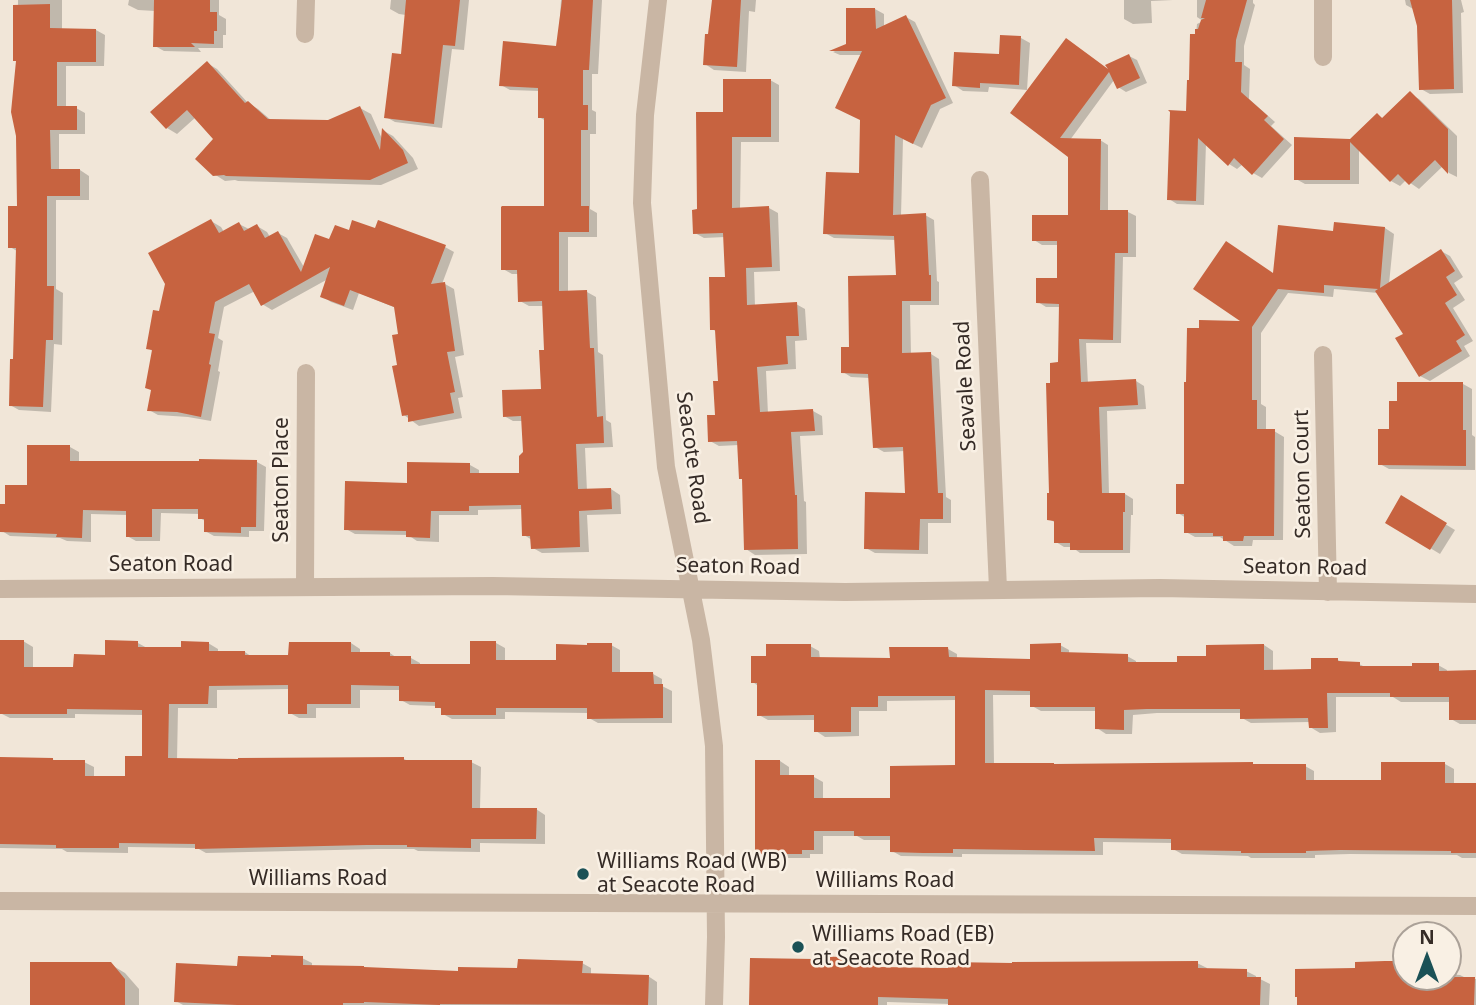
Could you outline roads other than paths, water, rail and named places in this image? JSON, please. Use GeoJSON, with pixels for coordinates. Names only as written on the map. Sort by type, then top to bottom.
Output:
{"type":"FeatureCollection","features":[{"type":"Feature","properties":{"kind":"street"},"geometry":{"type":"LineString","coordinates":[[305,34],[306,0]]}},
{"type":"Feature","properties":{"kind":"street","name":"Seacote Road"},"geometry":{"type":"LineString","coordinates":[[658,0],[645,115],[642,203],[666,467],[701,640],[714,746],[715,1005]]}},
{"type":"Feature","properties":{"kind":"street"},"geometry":{"type":"LineString","coordinates":[[1323,0],[1323,57]]}},
{"type":"Feature","properties":{"kind":"street","name":"Seavale Road"},"geometry":{"type":"LineString","coordinates":[[980,180],[998,589]]}},
{"type":"Feature","properties":{"kind":"street","name":"Seaton Court"},"geometry":{"type":"LineString","coordinates":[[1323,355],[1328,592]]}},
{"type":"Feature","properties":{"kind":"street","name":"Seaton Place"},"geometry":{"type":"LineString","coordinates":[[305,587],[306,373]]}},
{"type":"Feature","properties":{"kind":"street","name":"Seaton Road"},"geometry":{"type":"LineString","coordinates":[[0,589],[493,586],[845,592],[1160,589],[1476,594]]}},
{"type":"Feature","properties":{"kind":"street","name":"Williams Road"},"geometry":{"type":"LineString","coordinates":[[0,901],[1476,906]]}},
{"type":"Feature","properties":{"kind":"place","name":"Williams Road (WB) at Seacote Road"},"geometry":{"type":"Point","coordinates":[583,874]}},
{"type":"Feature","properties":{"kind":"place","name":"Williams Road (EB) at Seacote Road"},"geometry":{"type":"Point","coordinates":[798,947]}}]}
